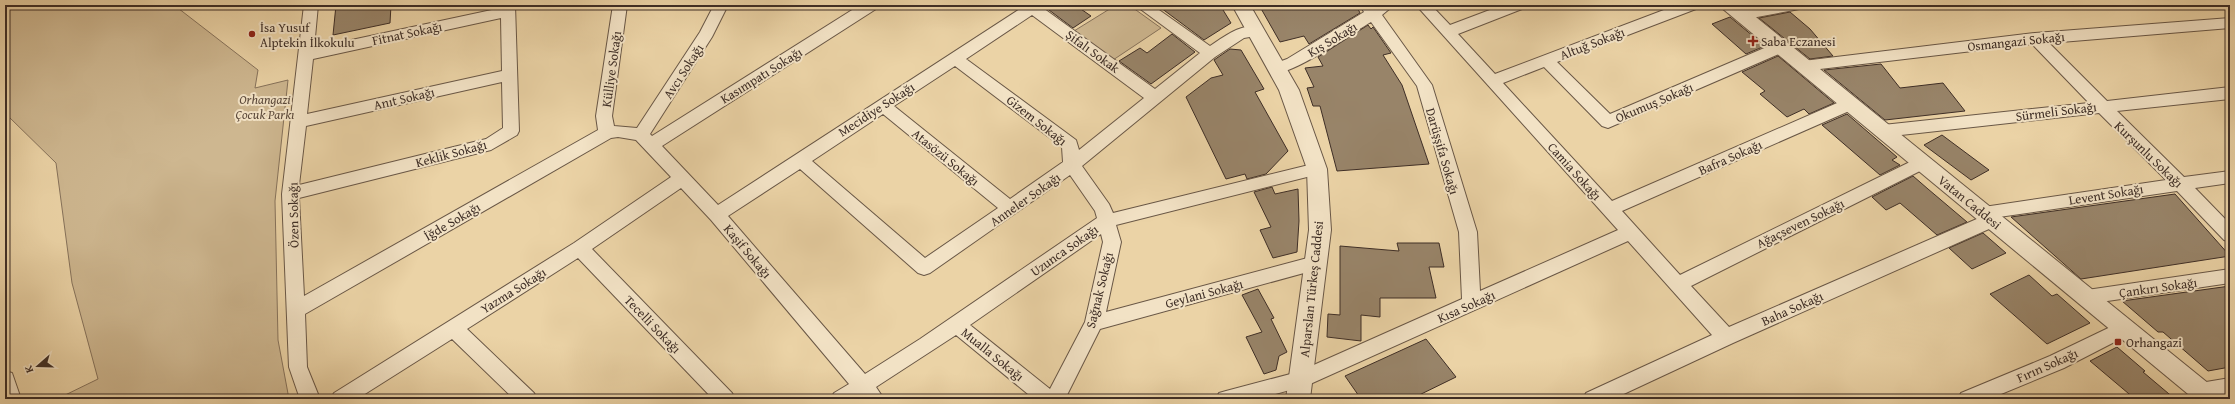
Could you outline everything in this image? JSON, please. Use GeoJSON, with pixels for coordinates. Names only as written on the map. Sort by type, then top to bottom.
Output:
{"type":"FeatureCollection","features":[{"type":"Feature","properties":{"kind":"street","name":"Özen Sokağı"},"geometry":{"type":"LineString","coordinates":[[310,399],[298,367],[297,309],[290,194],[311,5]]}},
{"type":"Feature","properties":{"kind":"street","name":"Külliye Sokağı"},"geometry":{"type":"LineString","coordinates":[[607,134],[604,116],[620,5]]}},
{"type":"Feature","properties":{"kind":"street","name":"Avcı Sokağı"},"geometry":{"type":"LineString","coordinates":[[646,140],[707,33],[721,5]]}},
{"type":"Feature","properties":{"kind":"street","name":"Kasımpatı Sokağı"},"geometry":{"type":"LineString","coordinates":[[646,140],[871,5]]}},
{"type":"Feature","properties":{"kind":"street"},"geometry":{"type":"LineString","coordinates":[[1142,5],[1210,53]]}},
{"type":"Feature","properties":{"kind":"street","name":"Alparslan Türkeş Caddesi"},"geometry":{"type":"LineString","coordinates":[[1241,5],[1289,90],[1317,169],[1320,230],[1300,389]]}},
{"type":"Feature","properties":{"kind":"street","name":"Kış Sokağı"},"geometry":{"type":"LineString","coordinates":[[1276,69],[1292,62],[1370,10],[1387,5]]}},
{"type":"Feature","properties":{"kind":"street","name":"Camia Sokağı"},"geometry":{"type":"LineString","coordinates":[[1423,5],[1726,337]]}},
{"type":"Feature","properties":{"kind":"street"},"geometry":{"type":"LineString","coordinates":[[1448,32],[1517,5]]}},
{"type":"Feature","properties":{"kind":"street","name":"Altuğ Sokağı"},"geometry":{"type":"LineString","coordinates":[[1493,81],[1691,5]]}},
{"type":"Feature","properties":{"kind":"street"},"geometry":{"type":"LineString","coordinates":[[1735,10],[1790,5]]}},
{"type":"Feature","properties":{"kind":"street","name":"Mecidiye Sokağı"},"geometry":{"type":"LineString","coordinates":[[717,214],[1033,6]]}},
{"type":"Feature","properties":{"kind":"street","name":"Şifalı Sokak"},"geometry":{"type":"LineString","coordinates":[[1033,6],[1156,98]]}},
{"type":"Feature","properties":{"kind":"street","name":"Fitnat Sokağı"},"geometry":{"type":"LineString","coordinates":[[306,55],[508,8]]}},
{"type":"Feature","properties":{"kind":"street","name":"Keklik Sokağı"},"geometry":{"type":"LineString","coordinates":[[290,194],[491,144],[511,131],[508,8]]}},
{"type":"Feature","properties":{"kind":"street","name":"Darüşşifa Sokağı"},"geometry":{"type":"LineString","coordinates":[[1370,10],[1424,85],[1468,232],[1471,303]]}},
{"type":"Feature","properties":{"kind":"street","name":"Vatan Caddesi"},"geometry":{"type":"LineString","coordinates":[[1735,10],[2206,395]]}},
{"type":"Feature","properties":{"kind":"street","name":"Osmangazi Sokağı"},"geometry":{"type":"LineString","coordinates":[[1803,66],[2035,38],[2230,23]]}},
{"type":"Feature","properties":{"kind":"street","name":"Anneler Sokağı"},"geometry":{"type":"LineString","coordinates":[[800,160],[924,268],[1011,209],[1072,165],[1210,53],[1240,34],[1256,31]]}},
{"type":"Feature","properties":{"kind":"street","name":"Kurşunlu Sokağı"},"geometry":{"type":"LineString","coordinates":[[2035,38],[2099,106],[2180,182],[2230,235]]}},
{"type":"Feature","properties":{"kind":"street","name":"Okumuş Sokağı"},"geometry":{"type":"LineString","coordinates":[[1546,60],[1608,122],[1781,48]]}},
{"type":"Feature","properties":{"kind":"street","name":"Gizem Sokağı"},"geometry":{"type":"LineString","coordinates":[[955,58],[1070,144],[1072,165],[1103,209],[1106,221]]}},
{"type":"Feature","properties":{"kind":"street","name":"Anıt Sokağı"},"geometry":{"type":"LineString","coordinates":[[298,122],[509,74]]}},
{"type":"Feature","properties":{"kind":"street","name":"Sürmeli Sokağı"},"geometry":{"type":"LineString","coordinates":[[1883,131],[2099,106],[2230,93]]}},
{"type":"Feature","properties":{"kind":"street","name":"Bafra Sokağı"},"geometry":{"type":"LineString","coordinates":[[1610,209],[1850,104]]}},
{"type":"Feature","properties":{"kind":"street","name":"Atasözü Sokağı"},"geometry":{"type":"LineString","coordinates":[[882,105],[1011,209]]}},
{"type":"Feature","properties":{"kind":"street"},"geometry":{"type":"LineString","coordinates":[[607,134],[618,131],[646,140]]}},
{"type":"Feature","properties":{"kind":"street","name":"İğde Sokağı"},"geometry":{"type":"LineString","coordinates":[[297,309],[607,134]]}},
{"type":"Feature","properties":{"kind":"street","name":"Kaşif Sokağı"},"geometry":{"type":"LineString","coordinates":[[646,140],[717,214],[874,399]]}},
{"type":"Feature","properties":{"kind":"street","name":"Ağaçseven Sokağı"},"geometry":{"type":"LineString","coordinates":[[1678,284],[1922,163]]}},
{"type":"Feature","properties":{"kind":"street","name":"Uzunca Sokağı"},"geometry":{"type":"LineString","coordinates":[[841,399],[956,324],[1106,221],[1317,169]]}},
{"type":"Feature","properties":{"kind":"street","name":"Levent Sokağı"},"geometry":{"type":"LineString","coordinates":[[1987,216],[2180,182],[2230,176]]}},
{"type":"Feature","properties":{"kind":"street","name":"Yazma Sokağı"},"geometry":{"type":"LineString","coordinates":[[341,399],[452,327],[580,248],[683,178]]}},
{"type":"Feature","properties":{"kind":"street","name":"Baha Sokağı"},"geometry":{"type":"LineString","coordinates":[[1594,399],[1987,216]]}},
{"type":"Feature","properties":{"kind":"street","name":"Sağnak Sokağı"},"geometry":{"type":"LineString","coordinates":[[1055,399],[1094,323],[1112,242],[1106,221]]}},
{"type":"Feature","properties":{"kind":"street","name":"Kısa Sokağı"},"geometry":{"type":"LineString","coordinates":[[1226,399],[1300,389],[1471,303],[1631,232]]}},
{"type":"Feature","properties":{"kind":"street","name":"Tecelli Sokağı"},"geometry":{"type":"LineString","coordinates":[[580,248],[725,399]]}},
{"type":"Feature","properties":{"kind":"street","name":"Geylani Sokağı"},"geometry":{"type":"LineString","coordinates":[[1094,323],[1315,263]]}},
{"type":"Feature","properties":{"kind":"street","name":"Çankırı Sokağı"},"geometry":{"type":"LineString","coordinates":[[2086,297],[2230,276]]}},
{"type":"Feature","properties":{"kind":"street","name":"Mualla Sokağı"},"geometry":{"type":"LineString","coordinates":[[956,324],[1048,399]]}},
{"type":"Feature","properties":{"kind":"street"},"geometry":{"type":"LineString","coordinates":[[452,327],[527,399]]}},
{"type":"Feature","properties":{"kind":"street","name":"Fırın Sokağı"},"geometry":{"type":"LineString","coordinates":[[1968,399],[2057,362],[2125,328]]}},
{"type":"Feature","properties":{"kind":"street"},"geometry":{"type":"LineString","coordinates":[[5,379],[11,399]]}},
{"type":"Feature","properties":{"kind":"street"},"geometry":{"type":"LineString","coordinates":[[2206,395],[2230,386]]}},
{"type":"Feature","properties":{"kind":"green space","name":"Orhangazi Çocuk Parkı"},"geometry":{"type":"Polygon","coordinates":[[[5,5],[174,5],[258,70],[255,88],[288,80],[275,201],[278,340],[289,399],[57,399],[98,379],[72,283],[56,163],[9,117],[5,98],[5,5]]]}},
{"type":"Feature","properties":{"kind":"green space"},"geometry":{"type":"Polygon","coordinates":[[[1116,5],[1129,5],[1161,28],[1113,60],[1074,31],[1116,5]]]}},
{"type":"Feature","properties":{"kind":"building"},"geometry":{"type":"Polygon","coordinates":[[[336,5],[391,5],[390,23],[333,35],[336,5]]]}},
{"type":"Feature","properties":{"kind":"building"},"geometry":{"type":"Polygon","coordinates":[[[1045,5],[1075,5],[1091,16],[1073,28],[1045,7],[1045,5]]]}},
{"type":"Feature","properties":{"kind":"building"},"geometry":{"type":"Polygon","coordinates":[[[1157,5],[1220,5],[1231,23],[1204,40],[1157,5]]]}},
{"type":"Feature","properties":{"kind":"building"},"geometry":{"type":"Polygon","coordinates":[[[1259,5],[1356,5],[1360,13],[1309,44],[1304,36],[1280,42],[1259,5]]]}},
{"type":"Feature","properties":{"kind":"building"},"geometry":{"type":"Polygon","coordinates":[[[1790,12],[1810,29],[1833,56],[1810,59],[1759,18],[1790,12]]]}},
{"type":"Feature","properties":{"kind":"building"},"geometry":{"type":"Polygon","coordinates":[[[1730,17],[1765,46],[1746,54],[1712,24],[1730,17]]]}},
{"type":"Feature","properties":{"kind":"building"},"geometry":{"type":"Polygon","coordinates":[[[1368,25],[1371,29],[1373,27],[1391,53],[1383,55],[1402,85],[1429,164],[1337,171],[1320,106],[1313,106],[1307,88],[1314,87],[1305,68],[1323,66],[1318,57],[1368,25]]]}},
{"type":"Feature","properties":{"kind":"building"},"geometry":{"type":"Polygon","coordinates":[[[1172,34],[1195,52],[1151,84],[1119,61],[1140,48],[1147,53],[1172,34]]]}},
{"type":"Feature","properties":{"kind":"building"},"geometry":{"type":"Polygon","coordinates":[[[1230,49],[1241,50],[1264,89],[1255,92],[1288,151],[1266,174],[1247,179],[1245,174],[1226,179],[1186,97],[1211,78],[1223,75],[1214,60],[1230,49]]]}},
{"type":"Feature","properties":{"kind":"building"},"geometry":{"type":"Polygon","coordinates":[[[1778,56],[1834,103],[1809,114],[1804,109],[1787,117],[1760,94],[1765,91],[1742,72],[1778,56]]]}},
{"type":"Feature","properties":{"kind":"building"},"geometry":{"type":"Polygon","coordinates":[[[1881,64],[1900,88],[1943,83],[1965,111],[1885,120],[1824,70],[1881,64]]]}},
{"type":"Feature","properties":{"kind":"building"},"geometry":{"type":"Polygon","coordinates":[[[1847,114],[1897,157],[1892,160],[1900,165],[1880,175],[1822,125],[1847,114]]]}},
{"type":"Feature","properties":{"kind":"building"},"geometry":{"type":"Polygon","coordinates":[[[1942,135],[1989,170],[1971,180],[1924,145],[1942,135]]]}},
{"type":"Feature","properties":{"kind":"building"},"geometry":{"type":"Polygon","coordinates":[[[1913,176],[1967,222],[1937,235],[1900,203],[1886,210],[1872,197],[1913,176]]]}},
{"type":"Feature","properties":{"kind":"building"},"geometry":{"type":"Polygon","coordinates":[[[1272,187],[1275,194],[1298,189],[1299,221],[1297,252],[1273,258],[1260,230],[1271,227],[1254,192],[1272,187]]]}},
{"type":"Feature","properties":{"kind":"building"},"geometry":{"type":"Polygon","coordinates":[[[2175,194],[2230,256],[2081,279],[2011,217],[2175,194]]]}},
{"type":"Feature","properties":{"kind":"building"},"geometry":{"type":"Polygon","coordinates":[[[1983,233],[2006,253],[1972,269],[1949,248],[1983,233]]]}},
{"type":"Feature","properties":{"kind":"building"},"geometry":{"type":"Polygon","coordinates":[[[1397,243],[1439,243],[1444,267],[1429,267],[1436,298],[1380,298],[1380,317],[1361,315],[1361,341],[1327,337],[1328,314],[1340,315],[1340,246],[1399,251],[1397,243]]]}},
{"type":"Feature","properties":{"kind":"building"},"geometry":{"type":"Polygon","coordinates":[[[2029,275],[2052,296],[2057,294],[2090,323],[2047,344],[1990,294],[2029,275]]]}},
{"type":"Feature","properties":{"kind":"building"},"geometry":{"type":"Polygon","coordinates":[[[2230,286],[2230,367],[2208,371],[2163,332],[2158,332],[2122,301],[2230,286]]]}},
{"type":"Feature","properties":{"kind":"building"},"geometry":{"type":"Polygon","coordinates":[[[1258,289],[1274,318],[1271,319],[1287,352],[1279,356],[1276,370],[1264,374],[1246,337],[1262,332],[1242,295],[1258,289]]]}},
{"type":"Feature","properties":{"kind":"building"},"geometry":{"type":"Polygon","coordinates":[[[1426,339],[1456,377],[1411,399],[1361,399],[1345,376],[1426,339]]]}},
{"type":"Feature","properties":{"kind":"building"},"geometry":{"type":"Polygon","coordinates":[[[2117,347],[2145,371],[2143,372],[2175,399],[2135,399],[2090,361],[2117,347]]]}},
{"type":"Feature","properties":{"kind":"place","name":"İsa Yusuf Alptekin İlkokulu"},"geometry":{"type":"Point","coordinates":[252,34]}},
{"type":"Feature","properties":{"kind":"place","name":"Saba Eczanesi"},"geometry":{"type":"Point","coordinates":[1753,41]}},
{"type":"Feature","properties":{"kind":"place","name":"Orhangazi"},"geometry":{"type":"Point","coordinates":[2118,342]}}]}
